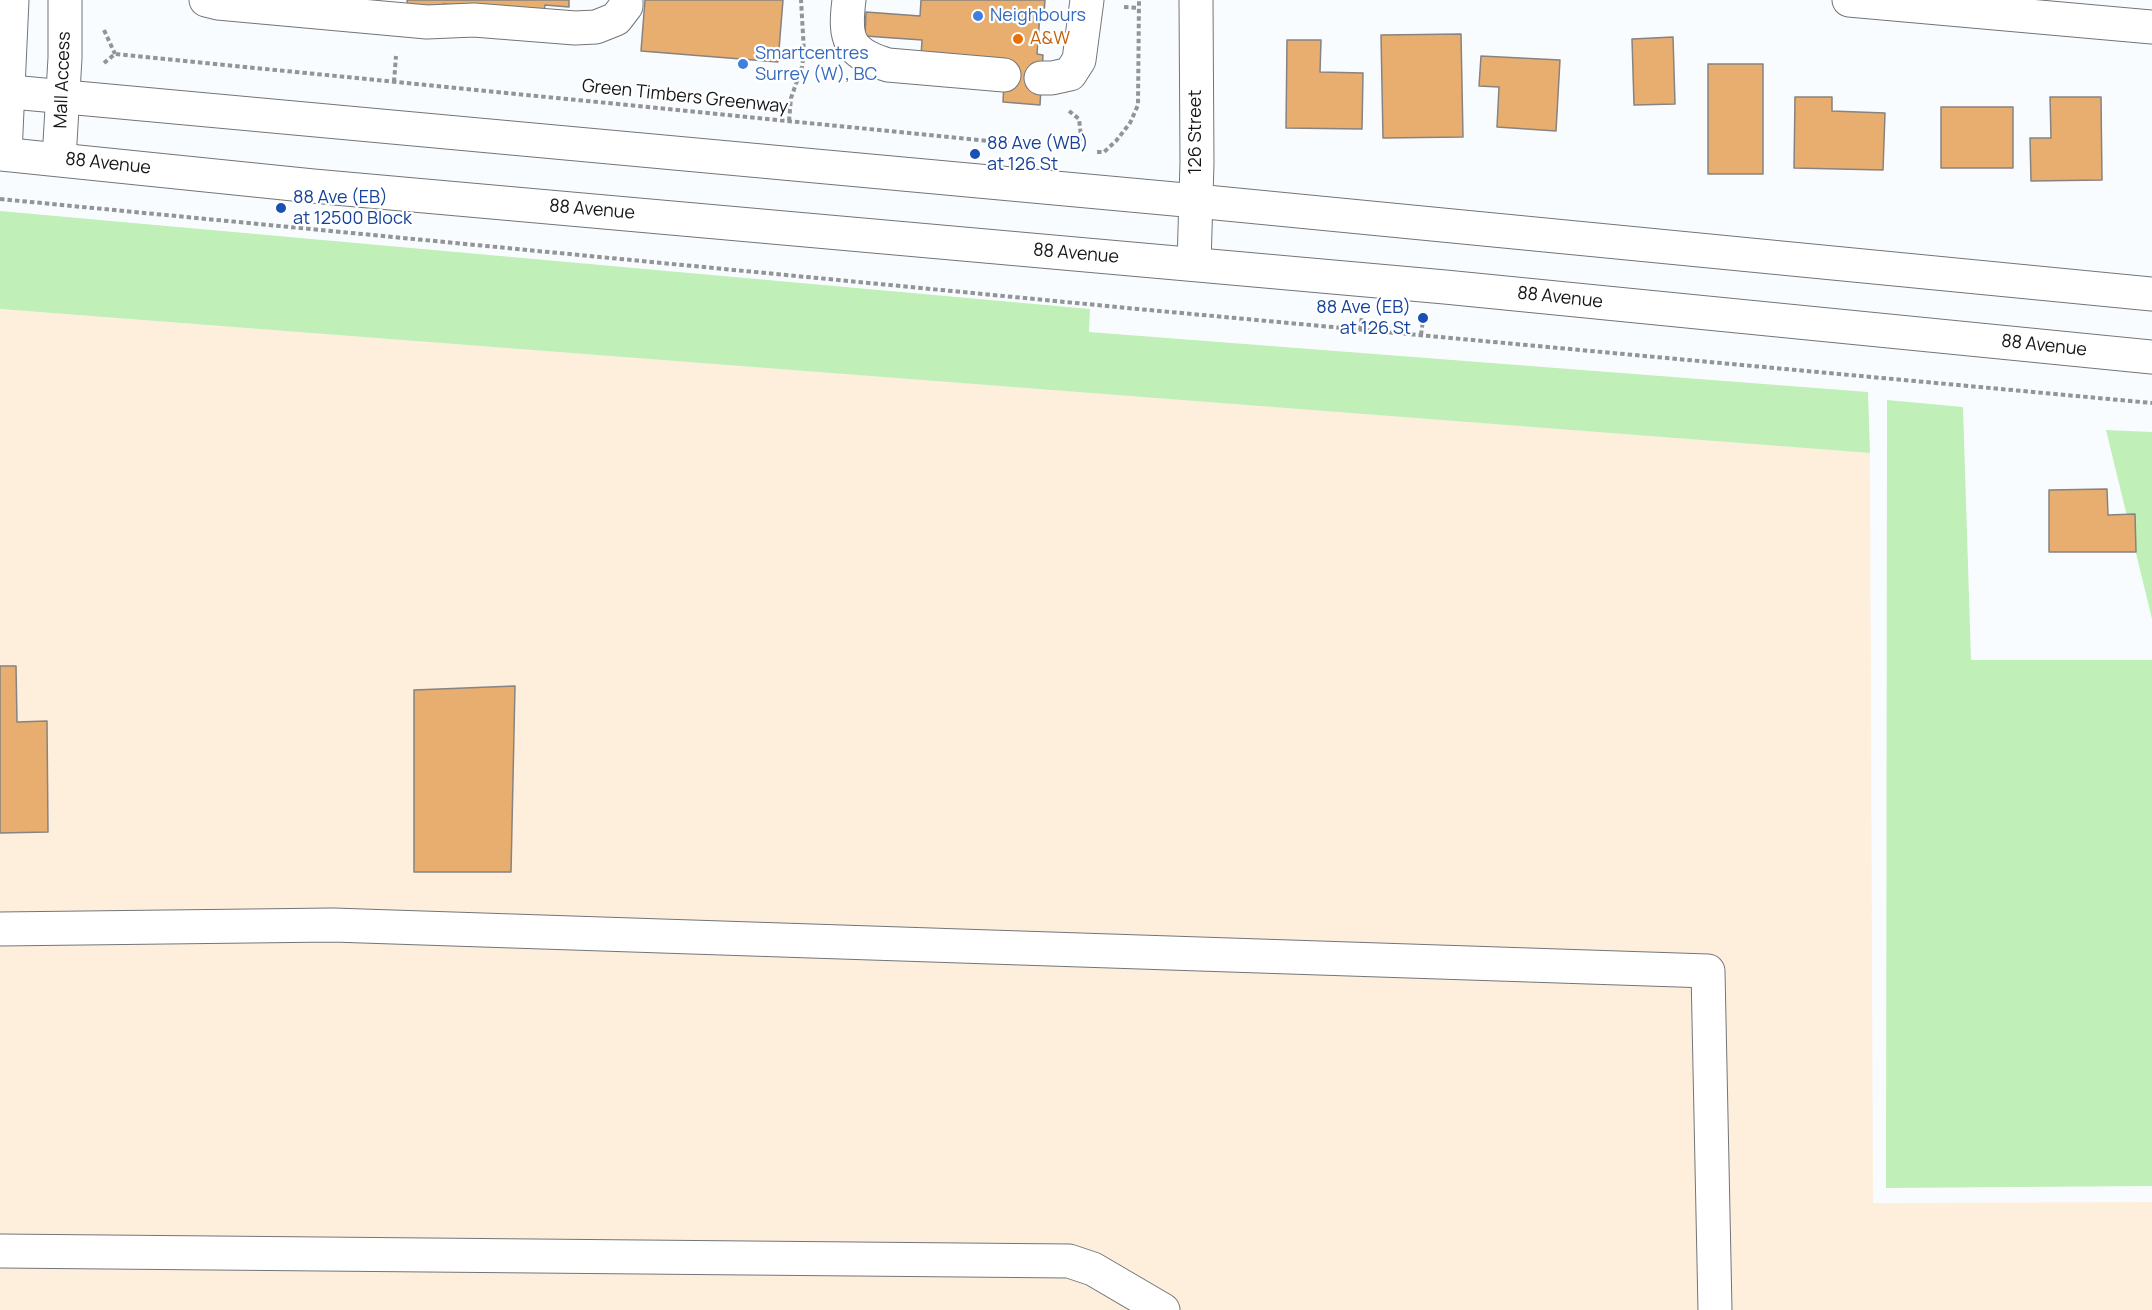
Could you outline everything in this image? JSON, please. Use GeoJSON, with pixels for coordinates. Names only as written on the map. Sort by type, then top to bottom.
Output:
{"type":"FeatureCollection","features":[{"type":"Feature","properties":{"kind":"main road"},"geometry":{"type":"LineString","coordinates":[[3,154],[4,92],[12,0]]}},
{"type":"Feature","properties":{"kind":"main road","name":"Mall Access"},"geometry":{"type":"LineString","coordinates":[[59,159],[65,58],[65,0]]}},
{"type":"Feature","properties":{"kind":"main road"},"geometry":{"type":"LineString","coordinates":[[206,0],[427,22],[474,20],[575,28],[596,27],[616,19],[626,6],[626,0]]}},
{"type":"Feature","properties":{"kind":"main road"},"geometry":{"type":"LineString","coordinates":[[849,0],[847,30],[851,42],[870,60],[888,65],[1004,75]]}},
{"type":"Feature","properties":{"kind":"main road"},"geometry":{"type":"LineString","coordinates":[[1041,78],[1070,74],[1079,60],[1087,0]]}},
{"type":"Feature","properties":{"kind":"main road","name":"126 Street"},"geometry":{"type":"LineString","coordinates":[[1194,264],[1196,0]]}},
{"type":"Feature","properties":{"kind":"main road"},"geometry":{"type":"LineString","coordinates":[[1849,0],[2152,27]]}},
{"type":"Feature","properties":{"kind":"main road"},"geometry":{"type":"LineString","coordinates":[[4,92],[1196,201],[2152,294]]}},
{"type":"Feature","properties":{"kind":"main road","name":"88 Avenue"},"geometry":{"type":"LineString","coordinates":[[3,154],[313,186],[1444,287],[2152,357]]}},
{"type":"Feature","properties":{"kind":"main road"},"geometry":{"type":"LineString","coordinates":[[0,929],[333,925],[1708,971],[1715,1310]]}},
{"type":"Feature","properties":{"kind":"main road"},"geometry":{"type":"LineString","coordinates":[[0,1251],[1069,1261],[1093,1269],[1163,1310]]}},
{"type":"Feature","properties":{"kind":"path"},"geometry":{"type":"LineString","coordinates":[[789,121],[791,98],[802,67],[804,52],[801,0]]}},
{"type":"Feature","properties":{"kind":"path"},"geometry":{"type":"LineString","coordinates":[[1069,150],[1104,152],[1130,123],[1138,105],[1139,0]]}},
{"type":"Feature","properties":{"kind":"path","name":"Green Timbers Greenway"},"geometry":{"type":"LineString","coordinates":[[103,64],[115,54],[1018,144]]}},
{"type":"Feature","properties":{"kind":"path"},"geometry":{"type":"LineString","coordinates":[[0,199],[1138,309],[2152,403]]}},
{"type":"Feature","properties":{"kind":"shaded area"},"geometry":{"type":"Polygon","coordinates":[[[0,309],[1870,453],[1873,1203],[2152,1202],[2152,1310],[0,1310],[0,309]]]}},
{"type":"Feature","properties":{"kind":"green space"},"geometry":{"type":"Polygon","coordinates":[[[0,211],[1090,309],[1089,332],[1868,392],[1870,453],[0,309],[0,211]]]}},
{"type":"Feature","properties":{"kind":"green space"},"geometry":{"type":"Polygon","coordinates":[[[1887,400],[1963,407],[1971,660],[2152,660],[2152,1186],[1886,1188],[1887,400]]]}},
{"type":"Feature","properties":{"kind":"green space"},"geometry":{"type":"Polygon","coordinates":[[[2106,430],[2152,432],[2152,619],[2106,430]]]}},
{"type":"Feature","properties":{"kind":"building"},"geometry":{"type":"Polygon","coordinates":[[[407,0],[569,0],[569,7],[545,5],[544,12],[443,4],[441,10],[408,8],[407,0]]]}},
{"type":"Feature","properties":{"kind":"building"},"geometry":{"type":"Polygon","coordinates":[[[645,0],[783,0],[778,62],[641,51],[645,0]]]}},
{"type":"Feature","properties":{"kind":"building"},"geometry":{"type":"Polygon","coordinates":[[[921,0],[1045,0],[1044,14],[1040,14],[1037,54],[1043,55],[1040,105],[1003,102],[1005,62],[921,56],[922,40],[865,36],[866,12],[920,16],[921,0]]]}},
{"type":"Feature","properties":{"kind":"building"},"geometry":{"type":"Polygon","coordinates":[[[1461,34],[1463,137],[1383,138],[1381,35],[1461,34]]]}},
{"type":"Feature","properties":{"kind":"building"},"geometry":{"type":"Polygon","coordinates":[[[1673,37],[1675,104],[1634,105],[1632,39],[1673,37]]]}},
{"type":"Feature","properties":{"kind":"building"},"geometry":{"type":"Polygon","coordinates":[[[1287,40],[1321,40],[1320,72],[1363,73],[1362,129],[1286,128],[1287,40]]]}},
{"type":"Feature","properties":{"kind":"building"},"geometry":{"type":"Polygon","coordinates":[[[1481,56],[1560,60],[1556,131],[1497,127],[1499,87],[1479,86],[1481,56]]]}},
{"type":"Feature","properties":{"kind":"building"},"geometry":{"type":"Polygon","coordinates":[[[1708,64],[1763,64],[1763,174],[1708,174],[1708,64]]]}},
{"type":"Feature","properties":{"kind":"building"},"geometry":{"type":"Polygon","coordinates":[[[1795,97],[1832,97],[1832,111],[1885,113],[1883,170],[1794,168],[1795,97]]]}},
{"type":"Feature","properties":{"kind":"building"},"geometry":{"type":"Polygon","coordinates":[[[2050,97],[2101,97],[2102,180],[2031,181],[2030,138],[2051,138],[2050,97]]]}},
{"type":"Feature","properties":{"kind":"building"},"geometry":{"type":"Polygon","coordinates":[[[1941,107],[2013,107],[2013,168],[1941,168],[1941,107]]]}},
{"type":"Feature","properties":{"kind":"building"},"geometry":{"type":"Polygon","coordinates":[[[2107,489],[2108,515],[2135,514],[2136,552],[2049,552],[2049,490],[2107,489]]]}},
{"type":"Feature","properties":{"kind":"building"},"geometry":{"type":"Polygon","coordinates":[[[0,666],[16,666],[17,722],[47,721],[48,832],[0,833],[0,666]]]}},
{"type":"Feature","properties":{"kind":"building"},"geometry":{"type":"Polygon","coordinates":[[[515,686],[511,872],[414,872],[414,690],[515,686]]]}},
{"type":"Feature","properties":{"kind":"place","name":"Neighbours"},"geometry":{"type":"Point","coordinates":[978,16]}},
{"type":"Feature","properties":{"kind":"place","name":"A&W"},"geometry":{"type":"Point","coordinates":[1018,39]}},
{"type":"Feature","properties":{"kind":"place","name":"Smartcentres Surrey (W), BC"},"geometry":{"type":"Point","coordinates":[743,64]}},
{"type":"Feature","properties":{"kind":"place","name":"88 Ave (WB) at 126 St"},"geometry":{"type":"Point","coordinates":[975,154]}},
{"type":"Feature","properties":{"kind":"place","name":"88 Ave (EB) at 12500 Block"},"geometry":{"type":"Point","coordinates":[281,208]}},
{"type":"Feature","properties":{"kind":"place","name":"88 Ave (EB) at 126 St"},"geometry":{"type":"Point","coordinates":[1423,318]}}]}
